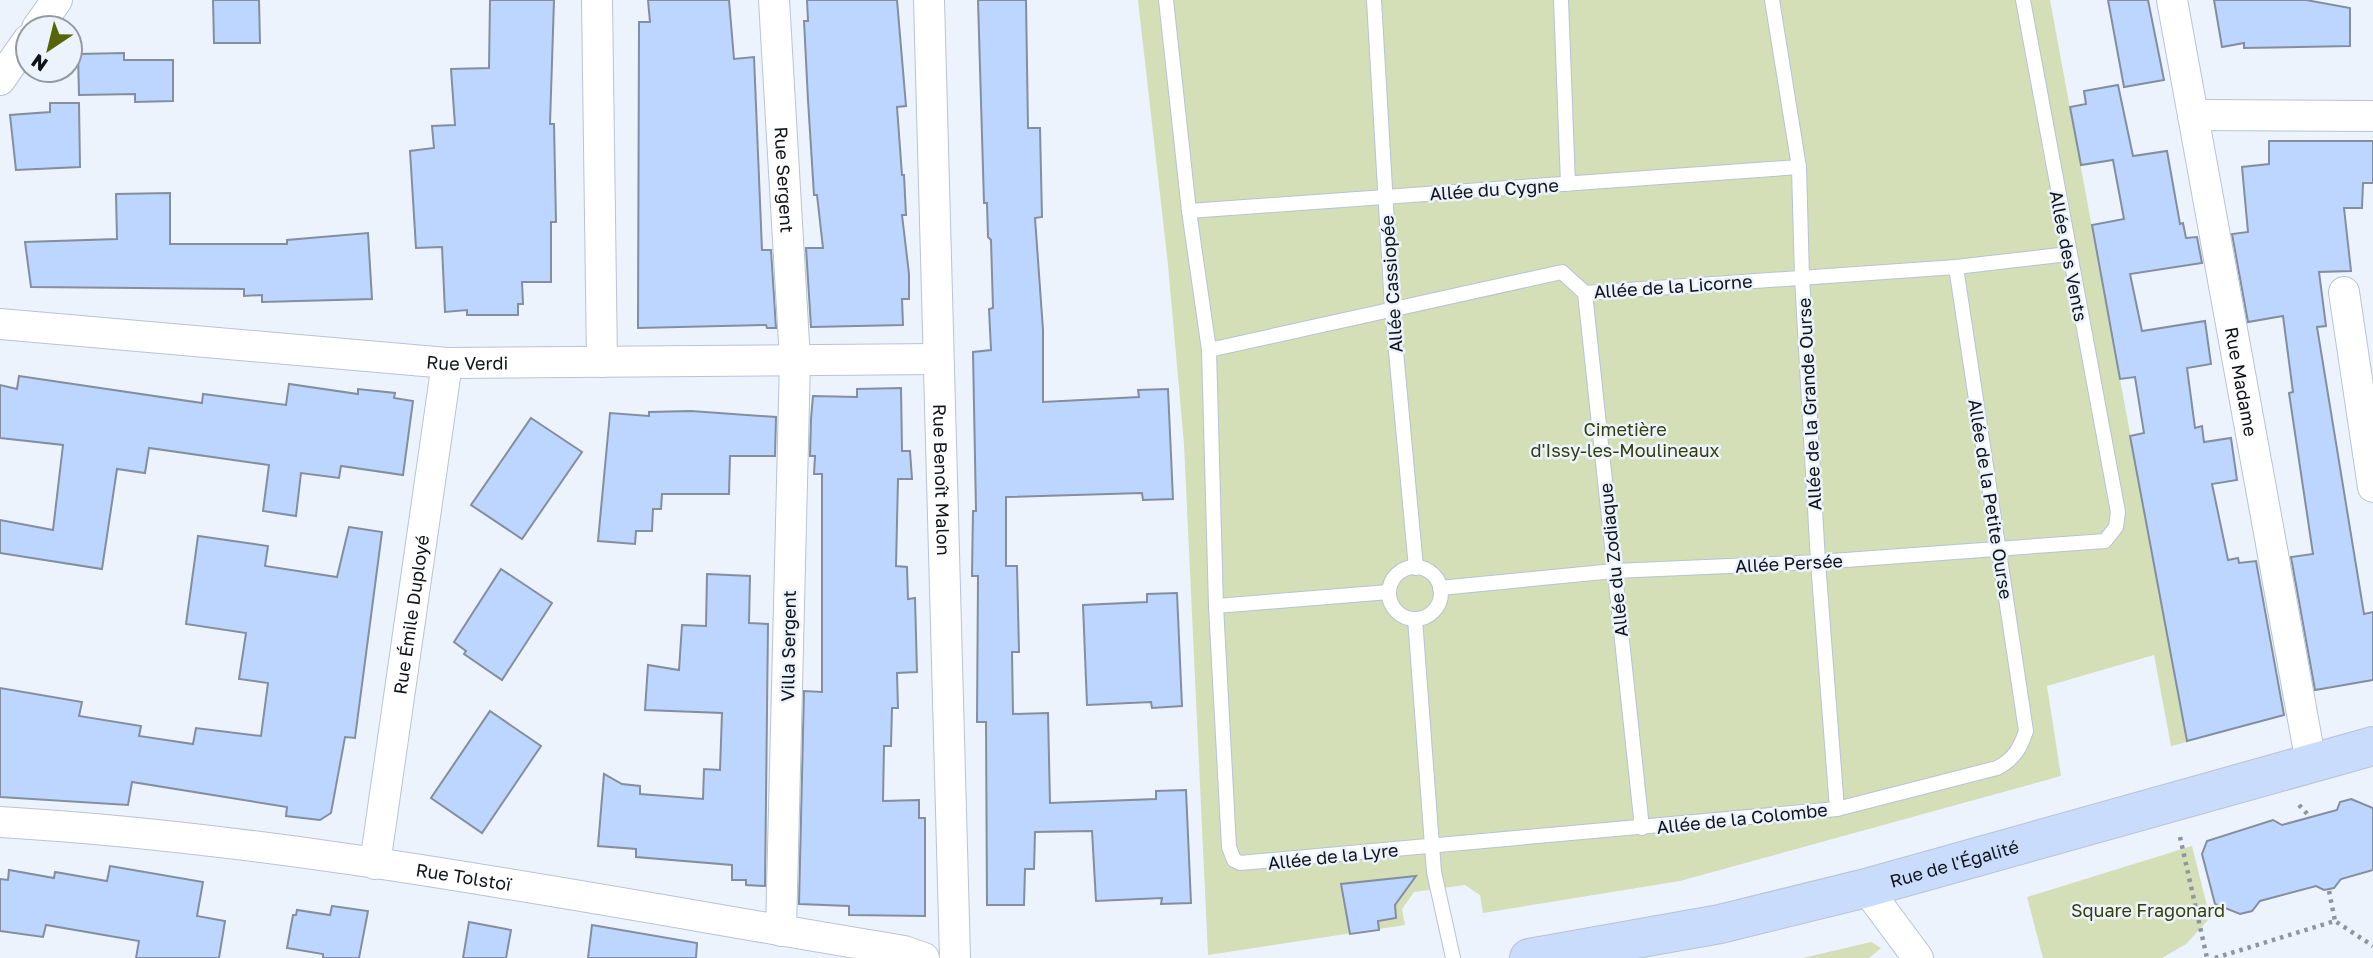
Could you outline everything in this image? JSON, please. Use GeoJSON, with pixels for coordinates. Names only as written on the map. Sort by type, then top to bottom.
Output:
{"type":"FeatureCollection","features":[{"type":"Feature","properties":{"kind":"main road","name":"Rue de l'Égalité"},"geometry":{"type":"LineString","coordinates":[[1529,958],[1720,924],[1866,888],[2373,746]]}},
{"type":"Feature","properties":{"kind":"street"},"geometry":{"type":"LineString","coordinates":[[597,0],[602,362]]}},
{"type":"Feature","properties":{"kind":"street","name":"Rue Sergent"},"geometry":{"type":"LineString","coordinates":[[774,0],[795,360]]}},
{"type":"Feature","properties":{"kind":"street","name":"Rue Benoît Malon"},"geometry":{"type":"LineString","coordinates":[[929,0],[955,958]]}},
{"type":"Feature","properties":{"kind":"street","name":"Rue Madame"},"geometry":{"type":"LineString","coordinates":[[2172,0],[2311,763]]}},
{"type":"Feature","properties":{"kind":"street"},"geometry":{"type":"LineString","coordinates":[[0,80],[14,60]]}},
{"type":"Feature","properties":{"kind":"street"},"geometry":{"type":"LineString","coordinates":[[2193,115],[2373,116]]}},
{"type":"Feature","properties":{"kind":"street"},"geometry":{"type":"LineString","coordinates":[[2344,292],[2373,487]]}},
{"type":"Feature","properties":{"kind":"street","name":"Rue Verdi"},"geometry":{"type":"LineString","coordinates":[[0,324],[447,363],[938,359]]}},
{"type":"Feature","properties":{"kind":"street","name":"Villa Sergent"},"geometry":{"type":"LineString","coordinates":[[781,931],[795,360]]}},
{"type":"Feature","properties":{"kind":"street","name":"Rue Émile Duployé"},"geometry":{"type":"LineString","coordinates":[[375,864],[447,363]]}},
{"type":"Feature","properties":{"kind":"street","name":"Rue Tolstoï"},"geometry":{"type":"LineString","coordinates":[[0,822],[113,829],[375,864],[904,951],[924,958]]}},
{"type":"Feature","properties":{"kind":"street"},"geometry":{"type":"LineString","coordinates":[[1866,888],[1918,958]]}},
{"type":"Feature","properties":{"kind":"lane"},"geometry":{"type":"LineString","coordinates":[[1166,0],[1189,211],[1209,350],[1216,606],[1389,592]]}},
{"type":"Feature","properties":{"kind":"lane","name":"Allée Cassiopée"},"geometry":{"type":"LineString","coordinates":[[1374,0],[1392,307],[1416,568]]}},
{"type":"Feature","properties":{"kind":"lane"},"geometry":{"type":"LineString","coordinates":[[1561,0],[1568,184]]}},
{"type":"Feature","properties":{"kind":"lane","name":"Allée de la Grande Ourse"},"geometry":{"type":"LineString","coordinates":[[1772,0],[1799,167],[1802,276],[1818,562],[1838,809]]}},
{"type":"Feature","properties":{"kind":"lane","name":"Allée des Vents"},"geometry":{"type":"LineString","coordinates":[[2023,0],[2118,512]]}},
{"type":"Feature","properties":{"kind":"lane","name":"Allée du Cygne"},"geometry":{"type":"LineString","coordinates":[[1189,211],[1799,167]]}},
{"type":"Feature","properties":{"kind":"lane","name":"Allée de la Licorne"},"geometry":{"type":"LineString","coordinates":[[1209,350],[1392,307],[1562,272],[1585,293],[1956,267],[2068,254]]}},
{"type":"Feature","properties":{"kind":"lane","name":"Allée de la Petite Ourse"},"geometry":{"type":"LineString","coordinates":[[1956,267],[2026,731]]}},
{"type":"Feature","properties":{"kind":"lane","name":"Allée du Zodiaque"},"geometry":{"type":"LineString","coordinates":[[1585,293],[1642,828]]}},
{"type":"Feature","properties":{"kind":"lane","name":"Allée Persée"},"geometry":{"type":"LineString","coordinates":[[1440,587],[1614,571],[1818,562],[2105,541],[2116,527],[2118,512]]}},
{"type":"Feature","properties":{"kind":"lane"},"geometry":{"type":"LineString","coordinates":[[1408,568],[1431,573],[1440,587],[1435,610],[1423,618],[1415,619],[1399,614],[1390,600],[1389,592],[1394,577],[1408,568]]}},
{"type":"Feature","properties":{"kind":"lane","name":"Allée de la Lyre"},"geometry":{"type":"LineString","coordinates":[[1216,606],[1229,847],[1234,860],[1249,864],[1433,846]]}},
{"type":"Feature","properties":{"kind":"lane"},"geometry":{"type":"LineString","coordinates":[[1415,619],[1434,872],[1453,958]]}},
{"type":"Feature","properties":{"kind":"lane","name":"Allée de la Colombe"},"geometry":{"type":"LineString","coordinates":[[1433,846],[1838,809],[1997,768],[2017,753],[2026,731]]}},
{"type":"Feature","properties":{"kind":"path"},"geometry":{"type":"LineString","coordinates":[[2172,802],[2207,958]]}},
{"type":"Feature","properties":{"kind":"path"},"geometry":{"type":"LineString","coordinates":[[2299,804],[2310,817]]}},
{"type":"Feature","properties":{"kind":"path"},"geometry":{"type":"LineString","coordinates":[[2329,891],[2335,921],[2373,946]]}},
{"type":"Feature","properties":{"kind":"path"},"geometry":{"type":"LineString","coordinates":[[2215,958],[2335,921]]}},
{"type":"Feature","properties":{"kind":"green space","name":"Cimetière d'Issy-les-Moulineaux"},"geometry":{"type":"Polygon","coordinates":[[[1138,0],[2050,0],[2187,742],[2171,746],[2154,655],[2047,686],[2061,776],[1680,881],[1483,913],[1480,895],[1465,885],[1414,892],[1402,909],[1405,925],[1208,955],[1184,444],[1168,265],[1138,0]]]}},
{"type":"Feature","properties":{"kind":"green space","name":"Square Fragonard"},"geometry":{"type":"Polygon","coordinates":[[[2192,846],[2210,918],[2186,944],[2162,958],[2043,958],[2027,897],[2192,846]]]}},
{"type":"Feature","properties":{"kind":"green space"},"geometry":{"type":"Polygon","coordinates":[[[1871,942],[1881,948],[1869,958],[1803,958],[1871,942]]]}},
{"type":"Feature","properties":{"kind":"building"},"geometry":{"type":"Polygon","coordinates":[[[213,0],[259,0],[260,43],[214,43],[213,0]]]}},
{"type":"Feature","properties":{"kind":"building"},"geometry":{"type":"Polygon","coordinates":[[[490,0],[554,0],[550,124],[554,124],[556,222],[551,222],[551,282],[522,282],[523,304],[518,304],[518,315],[467,315],[467,310],[445,312],[442,247],[416,248],[410,151],[434,148],[432,126],[455,125],[451,69],[489,68],[490,0]]]}},
{"type":"Feature","properties":{"kind":"building"},"geometry":{"type":"Polygon","coordinates":[[[648,0],[729,0],[734,59],[754,57],[762,250],[771,250],[776,328],[767,328],[766,325],[638,328],[639,22],[650,22],[648,0]]]}},
{"type":"Feature","properties":{"kind":"building"},"geometry":{"type":"Polygon","coordinates":[[[807,0],[897,0],[906,106],[897,107],[906,215],[902,215],[909,274],[909,299],[902,299],[903,325],[811,327],[806,248],[823,248],[817,195],[814,195],[804,21],[808,21],[807,0]]]}},
{"type":"Feature","properties":{"kind":"building"},"geometry":{"type":"Polygon","coordinates":[[[978,0],[1026,0],[1028,128],[1040,128],[1042,217],[1035,218],[1043,330],[1043,402],[1139,397],[1138,390],[1168,389],[1173,499],[1143,500],[1142,493],[1006,497],[1006,566],[1017,566],[1019,652],[1012,652],[1013,714],[1048,713],[1050,803],[1156,799],[1156,791],[1186,790],[1191,903],[1161,904],[1162,898],[1096,901],[1092,831],[1035,832],[1034,869],[1025,869],[1024,905],[987,905],[986,722],[977,722],[978,576],[972,576],[973,511],[976,511],[973,352],[991,350],[989,309],[993,308],[991,240],[988,237],[987,203],[984,203],[978,0]]]}},
{"type":"Feature","properties":{"kind":"building"},"geometry":{"type":"Polygon","coordinates":[[[2108,0],[2148,0],[2164,80],[2124,87],[2108,0]]]}},
{"type":"Feature","properties":{"kind":"building"},"geometry":{"type":"Polygon","coordinates":[[[2214,0],[2306,0],[2350,8],[2350,46],[2244,48],[2244,43],[2222,47],[2214,0]]]}},
{"type":"Feature","properties":{"kind":"building"},"geometry":{"type":"Polygon","coordinates":[[[124,53],[124,60],[173,60],[173,101],[135,102],[135,94],[79,95],[79,84],[84,84],[84,54],[124,53]]]}},
{"type":"Feature","properties":{"kind":"building"},"geometry":{"type":"Polygon","coordinates":[[[2118,85],[2133,156],[2167,151],[2180,224],[2183,223],[2186,238],[2197,237],[2202,263],[2130,274],[2142,331],[2205,321],[2211,364],[2187,368],[2195,428],[2202,426],[2204,442],[2231,438],[2237,480],[2212,484],[2228,560],[2238,558],[2239,563],[2256,561],[2284,715],[2187,741],[2130,436],[2144,433],[2135,377],[2120,379],[2092,225],[2124,219],[2113,160],[2081,165],[2070,107],[2086,104],[2084,91],[2118,85]]]}},
{"type":"Feature","properties":{"kind":"building"},"geometry":{"type":"Polygon","coordinates":[[[50,103],[79,103],[80,167],[16,170],[10,115],[50,112],[50,103]]]}},
{"type":"Feature","properties":{"kind":"building"},"geometry":{"type":"Polygon","coordinates":[[[2269,141],[2373,141],[2373,183],[2363,183],[2362,208],[2344,208],[2351,271],[2319,272],[2326,326],[2317,327],[2364,614],[2373,612],[2373,680],[2315,690],[2291,557],[2313,554],[2289,393],[2293,392],[2283,316],[2248,322],[2232,234],[2248,232],[2242,167],[2269,164],[2269,141]]]}},
{"type":"Feature","properties":{"kind":"building"},"geometry":{"type":"Polygon","coordinates":[[[170,193],[170,244],[287,244],[287,240],[368,233],[372,299],[262,302],[262,295],[244,296],[244,289],[31,287],[25,242],[117,239],[116,194],[170,193]]]}},
{"type":"Feature","properties":{"kind":"building"},"geometry":{"type":"Polygon","coordinates":[[[19,376],[202,403],[203,394],[286,405],[289,384],[358,394],[358,389],[395,393],[394,398],[413,401],[403,475],[341,466],[339,478],[301,473],[296,516],[263,511],[269,465],[149,448],[145,473],[117,469],[102,569],[0,553],[0,520],[53,530],[63,445],[0,438],[0,385],[17,389],[19,376]]]}},
{"type":"Feature","properties":{"kind":"building"},"geometry":{"type":"Polygon","coordinates":[[[901,388],[902,451],[910,451],[912,479],[898,479],[896,566],[907,567],[908,599],[915,598],[917,672],[897,673],[898,708],[892,708],[891,746],[884,746],[883,801],[919,800],[919,818],[925,818],[925,916],[849,915],[849,906],[799,904],[804,691],[822,692],[822,474],[814,474],[815,456],[810,456],[813,396],[857,397],[857,389],[901,388]]]}},
{"type":"Feature","properties":{"kind":"building"},"geometry":{"type":"Polygon","coordinates":[[[691,411],[776,417],[775,456],[730,456],[729,494],[662,494],[661,509],[653,509],[652,531],[636,531],[635,544],[598,541],[610,413],[649,416],[649,412],[691,411]]]}},
{"type":"Feature","properties":{"kind":"building"},"geometry":{"type":"Polygon","coordinates":[[[531,418],[582,452],[522,539],[471,505],[531,418]]]}},
{"type":"Feature","properties":{"kind":"building"},"geometry":{"type":"Polygon","coordinates":[[[349,527],[382,532],[355,738],[345,737],[331,813],[320,820],[286,816],[287,807],[132,782],[128,805],[0,797],[0,688],[82,702],[79,716],[141,726],[139,736],[193,744],[196,728],[261,736],[268,683],[239,679],[246,633],[186,624],[198,536],[268,546],[265,566],[337,577],[349,527]]]}},
{"type":"Feature","properties":{"kind":"building"},"geometry":{"type":"Polygon","coordinates":[[[501,569],[552,603],[502,680],[464,654],[466,651],[454,642],[501,569]]]}},
{"type":"Feature","properties":{"kind":"building"},"geometry":{"type":"Polygon","coordinates":[[[707,574],[750,576],[749,623],[768,624],[765,886],[746,885],[746,880],[732,880],[732,865],[636,857],[636,849],[598,846],[604,774],[622,784],[640,786],[640,794],[703,799],[704,769],[720,770],[722,713],[645,710],[648,665],[679,670],[682,625],[706,626],[707,574]]]}},
{"type":"Feature","properties":{"kind":"building"},"geometry":{"type":"Polygon","coordinates":[[[1177,593],[1182,706],[1152,708],[1151,702],[1087,705],[1083,605],[1147,602],[1147,594],[1177,593]]]}},
{"type":"Feature","properties":{"kind":"building"},"geometry":{"type":"Polygon","coordinates":[[[490,711],[541,746],[482,833],[431,798],[490,711]]]}},
{"type":"Feature","properties":{"kind":"building"},"geometry":{"type":"Polygon","coordinates":[[[2351,799],[2373,808],[2373,870],[2341,879],[2334,888],[2324,890],[2316,886],[2260,901],[2252,911],[2240,914],[2215,904],[2202,854],[2207,841],[2273,820],[2282,825],[2337,810],[2340,802],[2351,799]]]}},
{"type":"Feature","properties":{"kind":"building"},"geometry":{"type":"Polygon","coordinates":[[[110,866],[203,882],[197,916],[225,921],[219,958],[136,958],[139,941],[46,925],[43,937],[0,931],[0,879],[8,880],[9,870],[54,878],[55,872],[107,881],[110,866]]]}},
{"type":"Feature","properties":{"kind":"building"},"geometry":{"type":"Polygon","coordinates":[[[1416,876],[1395,905],[1396,918],[1378,921],[1379,930],[1350,934],[1341,884],[1416,876]]]}},
{"type":"Feature","properties":{"kind":"building"},"geometry":{"type":"Polygon","coordinates":[[[332,906],[368,911],[359,958],[323,958],[323,954],[287,948],[293,915],[296,915],[297,910],[330,915],[332,906]]]}},
{"type":"Feature","properties":{"kind":"building"},"geometry":{"type":"Polygon","coordinates":[[[469,922],[511,930],[506,958],[463,958],[469,922]]]}},
{"type":"Feature","properties":{"kind":"building"},"geometry":{"type":"Polygon","coordinates":[[[592,925],[697,943],[696,958],[588,958],[592,925]]]}}]}
